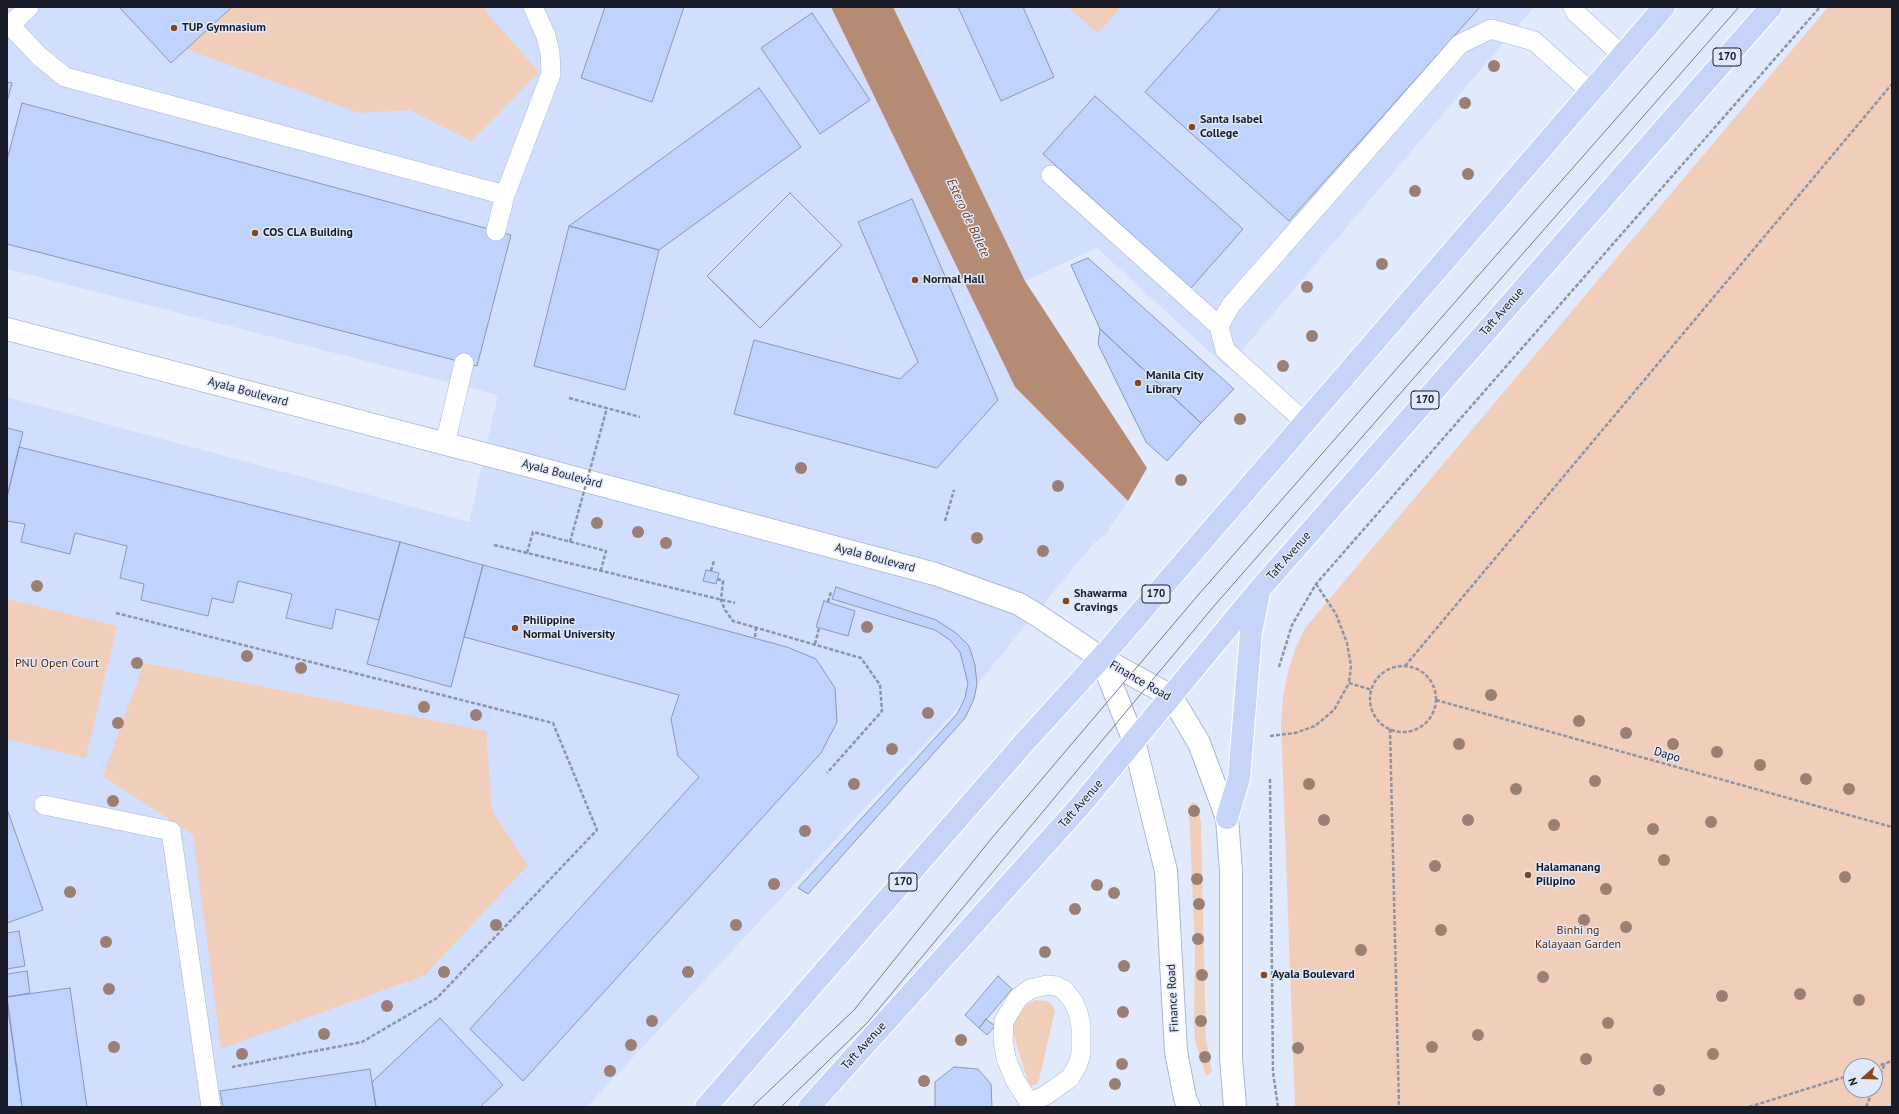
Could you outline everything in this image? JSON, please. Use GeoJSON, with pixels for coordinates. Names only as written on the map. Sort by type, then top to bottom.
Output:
{"type":"FeatureCollection","features":[{"type":"Feature","properties":{"kind":"main road","name":"170"},"geometry":{"type":"LineString","coordinates":[[706,1107],[1012,757],[1101,658],[1664,7]]}},
{"type":"Feature","properties":{"kind":"main road","name":"Taft Avenue"},"geometry":{"type":"LineString","coordinates":[[809,1107],[1080,806],[1259,590],[1771,7]]}},
{"type":"Feature","properties":{"kind":"main road","name":"Ayala Boulevard"},"geometry":{"type":"LineString","coordinates":[[7,329],[935,574],[1018,604],[1037,614],[1101,658]]}},
{"type":"Feature","properties":{"kind":"main road"},"geometry":{"type":"LineString","coordinates":[[1227,818],[1239,778],[1252,632],[1259,590]]}},
{"type":"Feature","properties":{"kind":"main road","name":"Finance Road"},"geometry":{"type":"LineString","coordinates":[[1101,658],[1171,696],[1199,743],[1227,818],[1231,871],[1231,1058],[1235,1107]]}},
{"type":"Feature","properties":{"kind":"main road","name":"Finance Road"},"geometry":{"type":"LineString","coordinates":[[1101,658],[1134,741],[1166,871],[1176,1052],[1189,1107]]}},
{"type":"Feature","properties":{"kind":"lane"},"geometry":{"type":"LineString","coordinates":[[29,7],[8,24],[39,56],[65,77],[505,195]]}},
{"type":"Feature","properties":{"kind":"lane"},"geometry":{"type":"LineString","coordinates":[[496,231],[505,195],[550,74],[550,53],[546,36],[533,7]]}},
{"type":"Feature","properties":{"kind":"lane"},"geometry":{"type":"LineString","coordinates":[[1571,9],[1622,55]]}},
{"type":"Feature","properties":{"kind":"lane"},"geometry":{"type":"LineString","coordinates":[[1219,326],[1231,305],[1460,44],[1491,29],[1534,41],[1590,92]]}},
{"type":"Feature","properties":{"kind":"lane"},"geometry":{"type":"LineString","coordinates":[[1051,175],[1219,326],[1225,350],[1305,422]]}},
{"type":"Feature","properties":{"kind":"lane"},"geometry":{"type":"LineString","coordinates":[[445,444],[464,363]]}},
{"type":"Feature","properties":{"kind":"lane"},"geometry":{"type":"LineString","coordinates":[[44,805],[172,831],[211,1107]]}},
{"type":"Feature","properties":{"kind":"lane"},"geometry":{"type":"LineString","coordinates":[[1047,985],[1056,986],[1064,990],[1073,1001],[1078,1012],[1081,1026],[1081,1054],[1077,1066],[1070,1078],[1031,1105],[1015,1080],[1006,1058],[1003,1040],[1004,1021],[1018,998],[1030,989],[1047,985]]}},
{"type":"Feature","properties":{"kind":"path"},"geometry":{"type":"LineString","coordinates":[[1278,670],[1292,625],[1316,584],[1820,7]]}},
{"type":"Feature","properties":{"kind":"path"},"geometry":{"type":"LineString","coordinates":[[1405,666],[1892,84]]}},
{"type":"Feature","properties":{"kind":"path"},"geometry":{"type":"LineString","coordinates":[[569,398],[640,417]]}},
{"type":"Feature","properties":{"kind":"path"},"geometry":{"type":"LineString","coordinates":[[570,542],[607,408]]}},
{"type":"Feature","properties":{"kind":"path"},"geometry":{"type":"LineString","coordinates":[[945,521],[954,490]]}},
{"type":"Feature","properties":{"kind":"path"},"geometry":{"type":"LineString","coordinates":[[527,553],[533,532],[606,551],[601,570]]}},
{"type":"Feature","properties":{"kind":"path"},"geometry":{"type":"LineString","coordinates":[[494,545],[735,603]]}},
{"type":"Feature","properties":{"kind":"path"},"geometry":{"type":"LineString","coordinates":[[712,571],[714,561]]}},
{"type":"Feature","properties":{"kind":"path"},"geometry":{"type":"LineString","coordinates":[[717,579],[723,581],[721,600],[725,610],[733,621],[861,658],[880,684],[882,711],[827,773]]}},
{"type":"Feature","properties":{"kind":"path"},"geometry":{"type":"LineString","coordinates":[[1269,736],[1306,731],[1315,726],[1334,710],[1349,683],[1351,666],[1347,643],[1336,614],[1316,584]]}},
{"type":"Feature","properties":{"kind":"path"},"geometry":{"type":"LineString","coordinates":[[828,602],[831,592]]}},
{"type":"Feature","properties":{"kind":"path"},"geometry":{"type":"LineString","coordinates":[[116,613],[553,723],[597,830],[437,998],[362,1042],[206,1072]]}},
{"type":"Feature","properties":{"kind":"path"},"geometry":{"type":"LineString","coordinates":[[755,637],[756,627]]}},
{"type":"Feature","properties":{"kind":"path"},"geometry":{"type":"LineString","coordinates":[[815,644],[820,628]]}},
{"type":"Feature","properties":{"kind":"path"},"geometry":{"type":"LineString","coordinates":[[1405,666],[1415,668],[1424,673],[1431,681],[1435,690],[1436,700],[1434,711],[1428,720],[1420,727],[1410,731],[1400,731],[1390,729],[1382,723],[1372,708],[1372,690],[1376,680],[1384,672],[1394,667],[1405,666]]}},
{"type":"Feature","properties":{"kind":"path"},"geometry":{"type":"LineString","coordinates":[[1349,683],[1372,690]]}},
{"type":"Feature","properties":{"kind":"path","name":"Dapo"},"geometry":{"type":"LineString","coordinates":[[1436,700],[1892,827]]}},
{"type":"Feature","properties":{"kind":"path"},"geometry":{"type":"LineString","coordinates":[[1269,729],[1269,742]]}},
{"type":"Feature","properties":{"kind":"path"},"geometry":{"type":"LineString","coordinates":[[1390,729],[1399,1107]]}},
{"type":"Feature","properties":{"kind":"path"},"geometry":{"type":"LineString","coordinates":[[1270,777],[1273,1072],[1278,1107]]}},
{"type":"Feature","properties":{"kind":"path"},"geometry":{"type":"LineString","coordinates":[[1883,1068],[1885,1064],[1892,1062]]}},
{"type":"Feature","properties":{"kind":"path"},"geometry":{"type":"LineString","coordinates":[[1749,1107],[1843,1078]]}},
{"type":"Feature","properties":{"kind":"shaded area","name":"Philippine Normal University"},"geometry":{"type":"Polygon","coordinates":[[[7,7],[831,7],[1015,387],[1128,501],[1105,535],[1093,544],[954,712],[587,1107],[7,1107],[7,397],[469,522],[498,395],[7,269],[7,7]]]}},
{"type":"Feature","properties":{"kind":"shaded area","name":"Santa Isabel College"},"geometry":{"type":"Polygon","coordinates":[[[893,7],[1534,7],[1227,368],[1097,248],[1025,281],[893,7]]]}},
{"type":"Feature","properties":{"kind":"green space"},"geometry":{"type":"Polygon","coordinates":[[[232,7],[484,7],[488,14],[539,72],[471,141],[409,110],[359,113],[186,49],[232,7]]]}},
{"type":"Feature","properties":{"kind":"green space"},"geometry":{"type":"Polygon","coordinates":[[[1068,7],[1121,7],[1098,33],[1068,7]]]}},
{"type":"Feature","properties":{"kind":"green space","name":"Binhi ng Kalayaan Garden"},"geometry":{"type":"Polygon","coordinates":[[[1828,7],[1892,7],[1892,1107],[1295,1107],[1281,723],[1283,697],[1289,668],[1305,628],[1828,7]]]}},
{"type":"Feature","properties":{"kind":"green space","name":"PNU Open Court"},"geometry":{"type":"Polygon","coordinates":[[[7,599],[117,626],[86,758],[7,739],[7,599]]]}},
{"type":"Feature","properties":{"kind":"green space"},"geometry":{"type":"Polygon","coordinates":[[[144,663],[486,731],[492,811],[528,865],[425,975],[221,1049],[193,835],[103,776],[144,663]]]}},
{"type":"Feature","properties":{"kind":"green space"},"geometry":{"type":"Polygon","coordinates":[[[1192,802],[1197,804],[1201,822],[1206,1039],[1212,1072],[1206,1076],[1195,1041],[1194,1025],[1195,952],[1189,808],[1192,802]]]}},
{"type":"Feature","properties":{"kind":"green space"},"geometry":{"type":"Polygon","coordinates":[[[1035,1000],[1047,1001],[1052,1004],[1055,1011],[1039,1080],[1037,1084],[1031,1086],[1028,1082],[1011,1027],[1019,1012],[1026,1005],[1035,1000]]]}},
{"type":"Feature","properties":{"kind":"water","name":"Estero de Balete"},"geometry":{"type":"Polygon","coordinates":[[[831,7],[893,7],[1025,281],[1147,468],[1128,501],[1015,387],[831,7]]]}},
{"type":"Feature","properties":{"kind":"building","name":"TUP Gymnasium"},"geometry":{"type":"Polygon","coordinates":[[[119,7],[232,7],[171,63],[119,7]]]}},
{"type":"Feature","properties":{"kind":"building"},"geometry":{"type":"Polygon","coordinates":[[[605,7],[684,7],[652,102],[581,78],[605,7]]]}},
{"type":"Feature","properties":{"kind":"building"},"geometry":{"type":"Polygon","coordinates":[[[958,7],[1023,7],[1054,77],[1001,101],[958,7]]]}},
{"type":"Feature","properties":{"kind":"building"},"geometry":{"type":"Polygon","coordinates":[[[1221,7],[1480,7],[1289,221],[1145,92],[1221,7]]]}},
{"type":"Feature","properties":{"kind":"building"},"geometry":{"type":"Polygon","coordinates":[[[812,13],[870,100],[820,134],[761,48],[812,13]]]}},
{"type":"Feature","properties":{"kind":"building"},"geometry":{"type":"Polygon","coordinates":[[[7,82],[12,83],[7,102],[7,82]]]}},
{"type":"Feature","properties":{"kind":"building"},"geometry":{"type":"Polygon","coordinates":[[[759,88],[801,147],[659,250],[569,226],[759,88]]]}},
{"type":"Feature","properties":{"kind":"building"},"geometry":{"type":"Polygon","coordinates":[[[1095,96],[1243,229],[1191,288],[1043,154],[1095,96]]]}},
{"type":"Feature","properties":{"kind":"building","name":"COS CLA Building"},"geometry":{"type":"Polygon","coordinates":[[[22,103],[511,235],[477,366],[7,244],[7,160],[22,103]]]}},
{"type":"Feature","properties":{"kind":"building"},"geometry":{"type":"Polygon","coordinates":[[[790,193],[842,245],[760,328],[707,276],[790,193]]]}},
{"type":"Feature","properties":{"kind":"building"},"geometry":{"type":"Polygon","coordinates":[[[790,193],[842,245],[760,328],[707,276],[790,193]]]}},
{"type":"Feature","properties":{"kind":"building","name":"Normal Hall"},"geometry":{"type":"Polygon","coordinates":[[[912,199],[998,400],[937,468],[734,414],[754,340],[900,379],[918,362],[858,222],[912,199]]]}},
{"type":"Feature","properties":{"kind":"building"},"geometry":{"type":"Polygon","coordinates":[[[569,226],[659,250],[625,390],[534,366],[569,226]]]}},
{"type":"Feature","properties":{"kind":"building"},"geometry":{"type":"Polygon","coordinates":[[[1088,258],[1234,389],[1201,423],[1100,329],[1071,265],[1088,258]]]}},
{"type":"Feature","properties":{"kind":"building","name":"Manila City Library"},"geometry":{"type":"Polygon","coordinates":[[[1100,329],[1201,423],[1167,461],[1146,442],[1098,344],[1100,329]]]}},
{"type":"Feature","properties":{"kind":"building"},"geometry":{"type":"Polygon","coordinates":[[[7,428],[23,432],[7,497],[7,428]]]}},
{"type":"Feature","properties":{"kind":"building"},"geometry":{"type":"Polygon","coordinates":[[[19,447],[400,542],[379,620],[336,609],[332,629],[286,618],[292,594],[238,581],[233,603],[212,598],[208,616],[141,600],[144,584],[120,578],[127,546],[75,533],[70,554],[21,542],[25,524],[7,521],[7,497],[19,447]]]}},
{"type":"Feature","properties":{"kind":"building"},"geometry":{"type":"Polygon","coordinates":[[[400,542],[483,565],[451,687],[367,664],[400,542]]]}},
{"type":"Feature","properties":{"kind":"building"},"geometry":{"type":"Polygon","coordinates":[[[483,565],[787,647],[816,659],[835,688],[837,722],[821,753],[523,1081],[470,1029],[699,777],[678,756],[671,719],[679,695],[464,637],[483,565]]]}},
{"type":"Feature","properties":{"kind":"building"},"geometry":{"type":"Polygon","coordinates":[[[706,570],[719,573],[716,584],[703,581],[706,570]]]}},
{"type":"Feature","properties":{"kind":"building"},"geometry":{"type":"Polygon","coordinates":[[[836,587],[936,620],[956,633],[969,646],[975,665],[977,684],[974,699],[965,718],[808,894],[798,888],[957,714],[965,698],[968,683],[960,652],[950,640],[935,630],[832,599],[836,587]]]}},
{"type":"Feature","properties":{"kind":"building"},"geometry":{"type":"Polygon","coordinates":[[[824,601],[855,611],[848,636],[816,627],[824,601]]]}},
{"type":"Feature","properties":{"kind":"building"},"geometry":{"type":"Polygon","coordinates":[[[7,809],[43,910],[7,923],[7,809]]]}},
{"type":"Feature","properties":{"kind":"building"},"geometry":{"type":"Polygon","coordinates":[[[19,931],[25,966],[7,969],[7,933],[19,931]]]}},
{"type":"Feature","properties":{"kind":"building"},"geometry":{"type":"Polygon","coordinates":[[[27,971],[30,993],[7,997],[7,974],[27,971]]]}},
{"type":"Feature","properties":{"kind":"building"},"geometry":{"type":"Polygon","coordinates":[[[998,976],[1012,989],[979,1028],[965,1015],[998,976]]]}},
{"type":"Feature","properties":{"kind":"building"},"geometry":{"type":"Polygon","coordinates":[[[70,988],[87,1107],[22,1107],[7,997],[70,988]]]}},
{"type":"Feature","properties":{"kind":"building"},"geometry":{"type":"Polygon","coordinates":[[[7,1002],[22,1107],[7,1107],[7,1002]]]}},
{"type":"Feature","properties":{"kind":"building"},"geometry":{"type":"Polygon","coordinates":[[[440,1018],[503,1085],[480,1107],[376,1107],[372,1082],[440,1018]]]}},
{"type":"Feature","properties":{"kind":"building"},"geometry":{"type":"Polygon","coordinates":[[[986,1019],[995,1026],[987,1035],[979,1028],[986,1019]]]}},
{"type":"Feature","properties":{"kind":"building"},"geometry":{"type":"Polygon","coordinates":[[[954,1067],[978,1069],[991,1084],[992,1107],[935,1107],[935,1082],[954,1067]]]}},
{"type":"Feature","properties":{"kind":"building"},"geometry":{"type":"Polygon","coordinates":[[[370,1069],[376,1107],[223,1107],[220,1091],[370,1069]]]}},
{"type":"Feature","properties":{"kind":"tram line"},"geometry":{"type":"LineString","coordinates":[[752,1107],[854,1010],[991,839],[1199,594],[1714,7]]}},
{"type":"Feature","properties":{"kind":"tram line"},"geometry":{"type":"LineString","coordinates":[[781,1107],[867,1023],[1214,606],[1739,7]]}},
{"type":"Feature","properties":{"kind":"place","name":"TUP Gymnasium"},"geometry":{"type":"Point","coordinates":[174,28]}},
{"type":"Feature","properties":{"kind":"place","name":"Santa Isabel College"},"geometry":{"type":"Point","coordinates":[1192,127]}},
{"type":"Feature","properties":{"kind":"place","name":"COS CLA Building"},"geometry":{"type":"Point","coordinates":[255,233]}},
{"type":"Feature","properties":{"kind":"place","name":"Normal Hall"},"geometry":{"type":"Point","coordinates":[915,280]}},
{"type":"Feature","properties":{"kind":"place","name":"Manila City Library"},"geometry":{"type":"Point","coordinates":[1138,383]}},
{"type":"Feature","properties":{"kind":"place","name":"Shawarma Cravings"},"geometry":{"type":"Point","coordinates":[1066,601]}},
{"type":"Feature","properties":{"kind":"place","name":"Philippine Normal University"},"geometry":{"type":"Point","coordinates":[515,628]}},
{"type":"Feature","properties":{"kind":"place","name":"Halamanang Pilipino"},"geometry":{"type":"Point","coordinates":[1528,875]}},
{"type":"Feature","properties":{"kind":"place","name":"Ayala Boulevard"},"geometry":{"type":"Point","coordinates":[1264,975]}}]}
